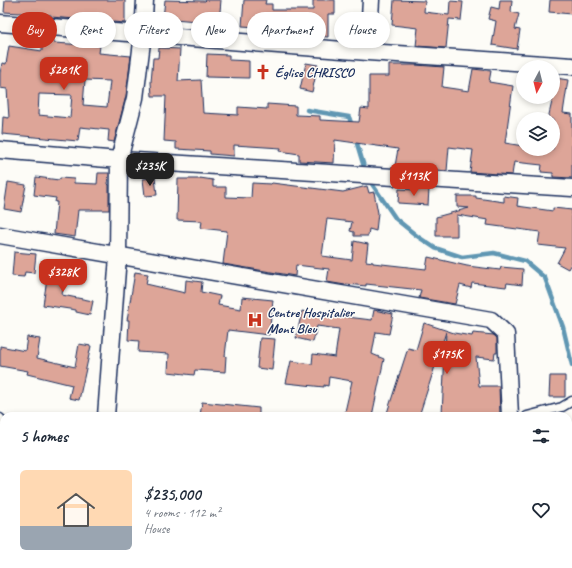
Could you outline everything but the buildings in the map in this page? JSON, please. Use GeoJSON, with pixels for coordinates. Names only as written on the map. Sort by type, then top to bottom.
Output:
{"type":"FeatureCollection","features":[{"type":"Feature","properties":{"kind":"street"},"geometry":{"type":"LineString","coordinates":[[144,12],[145,0]]}},
{"type":"Feature","properties":{"kind":"street"},"geometry":{"type":"LineString","coordinates":[[368,52],[371,0]]}},
{"type":"Feature","properties":{"kind":"street"},"geometry":{"type":"LineString","coordinates":[[0,23],[124,33]]}},
{"type":"Feature","properties":{"kind":"street"},"geometry":{"type":"LineString","coordinates":[[183,37],[572,66]]}},
{"type":"Feature","properties":{"kind":"street"},"geometry":{"type":"LineString","coordinates":[[106,412],[118,256],[120,160],[135,98],[141,48]]}},
{"type":"Feature","properties":{"kind":"street"},"geometry":{"type":"LineString","coordinates":[[0,150],[120,160],[572,188]]}},
{"type":"Feature","properties":{"kind":"street"},"geometry":{"type":"LineString","coordinates":[[0,235],[491,320],[506,334],[510,412]]}},
{"type":"Feature","properties":{"kind":"lane"},"geometry":{"type":"LineString","coordinates":[[543,412],[562,407],[572,401]]}},
{"type":"Feature","properties":{"kind":"waterway"},"geometry":{"type":"LineString","coordinates":[[307,110],[349,117],[352,126]]}},
{"type":"Feature","properties":{"kind":"waterway"},"geometry":{"type":"LineString","coordinates":[[355,137],[365,170]]}},
{"type":"Feature","properties":{"kind":"waterway"},"geometry":{"type":"LineString","coordinates":[[372,184],[396,219],[435,248],[462,257],[494,253],[525,261],[545,278],[563,327],[572,365]]}},
{"type":"Feature","properties":{"kind":"place","name":"Église CHRISCO"},"geometry":{"type":"Point","coordinates":[263,72]}},
{"type":"Feature","properties":{"kind":"place","name":"Centre Hospitalier Mont Bleu"},"geometry":{"type":"Point","coordinates":[255,320]}}]}
